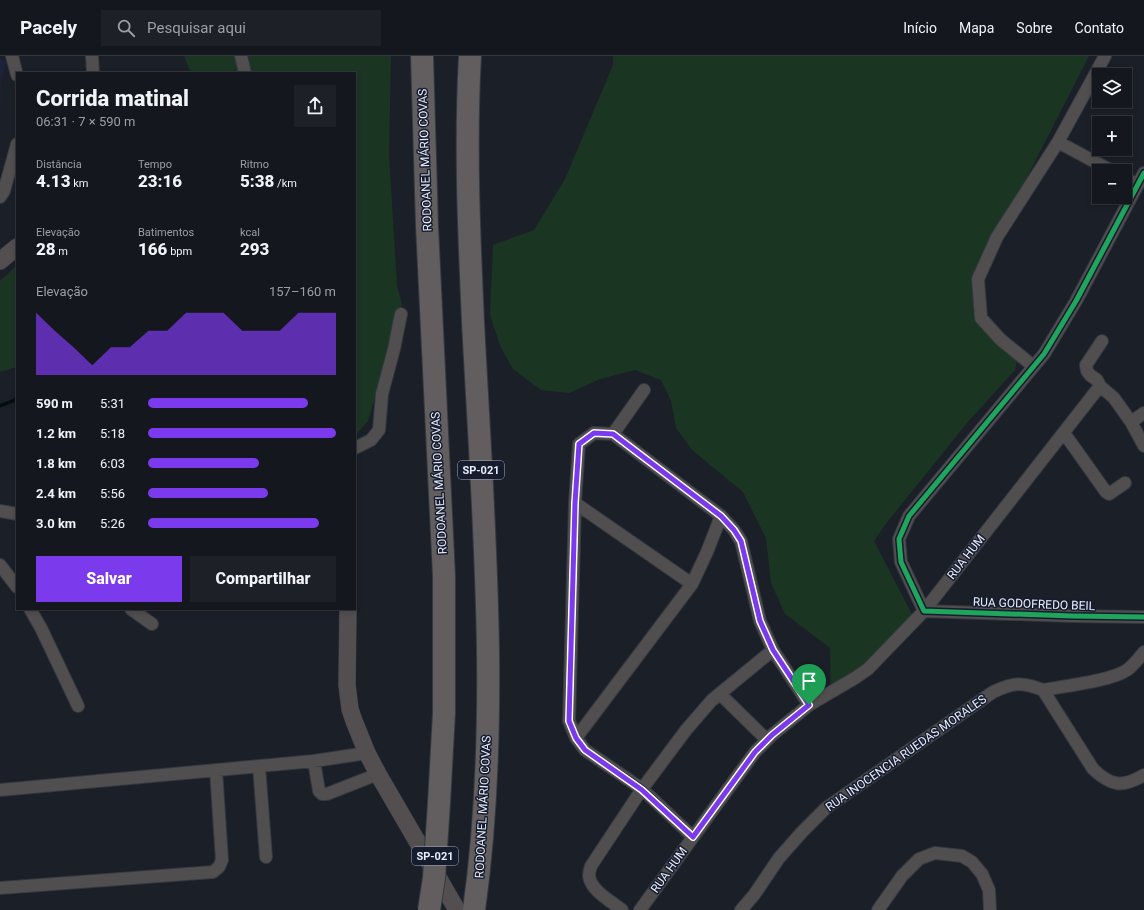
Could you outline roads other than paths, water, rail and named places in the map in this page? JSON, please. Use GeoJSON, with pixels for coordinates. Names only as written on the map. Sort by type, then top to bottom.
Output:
{"type":"FeatureCollection","features":[{"type":"Feature","properties":{"kind":"highway","name":"RODOANEL MÁRIO COVAS"},"geometry":{"type":"LineString","coordinates":[[422,56],[427,226],[444,576],[444,699],[434,878],[429,910]]}},
{"type":"Feature","properties":{"kind":"highway","name":"RODOANEL MÁRIO COVAS"},"geometry":{"type":"LineString","coordinates":[[470,56],[467,155],[486,580],[488,722],[484,813],[478,883],[474,910]]}},
{"type":"Feature","properties":{"kind":"street"},"geometry":{"type":"LineString","coordinates":[[12,56],[16,72]]}},
{"type":"Feature","properties":{"kind":"street"},"geometry":{"type":"LineString","coordinates":[[92,56],[93,72]]}},
{"type":"Feature","properties":{"kind":"street"},"geometry":{"type":"LineString","coordinates":[[1033,366],[1000,339],[981,318],[978,279],[997,237],[1058,142],[1105,56]]}},
{"type":"Feature","properties":{"kind":"street"},"geometry":{"type":"LineString","coordinates":[[1058,142],[1099,164]]}},
{"type":"Feature","properties":{"kind":"street"},"geometry":{"type":"LineString","coordinates":[[0,197],[4,191],[16,148]]}},
{"type":"Feature","properties":{"kind":"street"},"geometry":{"type":"LineString","coordinates":[[924,611],[901,562],[899,539],[909,516],[1044,354],[1076,301],[1144,173]]}},
{"type":"Feature","properties":{"kind":"street"},"geometry":{"type":"LineString","coordinates":[[1132,182],[1138,185]]}},
{"type":"Feature","properties":{"kind":"street"},"geometry":{"type":"LineString","coordinates":[[0,261],[16,248]]}},
{"type":"Feature","properties":{"kind":"street"},"geometry":{"type":"LineString","coordinates":[[356,448],[371,440],[379,430],[382,394],[401,314]]}},
{"type":"Feature","properties":{"kind":"street"},"geometry":{"type":"LineString","coordinates":[[1102,342],[1086,365],[1087,371],[1100,386],[1114,398],[1131,422],[1144,446]]}},
{"type":"Feature","properties":{"kind":"street","name":"RUA HUM"},"geometry":{"type":"LineString","coordinates":[[640,910],[755,752],[809,705],[868,669],[924,611],[1100,386]]}},
{"type":"Feature","properties":{"kind":"street"},"geometry":{"type":"LineString","coordinates":[[613,434],[644,390]]}},
{"type":"Feature","properties":{"kind":"street"},"geometry":{"type":"LineString","coordinates":[[1131,422],[1144,413]]}},
{"type":"Feature","properties":{"kind":"street"},"geometry":{"type":"LineString","coordinates":[[693,837],[642,790],[585,750],[576,738],[569,721],[575,503],[579,444],[594,433],[613,434],[721,516],[734,530],[741,541],[760,621],[773,650],[809,705]]}},
{"type":"Feature","properties":{"kind":"street"},"geometry":{"type":"LineString","coordinates":[[1064,433],[1106,492],[1109,494],[1125,483]]}},
{"type":"Feature","properties":{"kind":"street"},"geometry":{"type":"LineString","coordinates":[[575,503],[692,584]]}},
{"type":"Feature","properties":{"kind":"street"},"geometry":{"type":"LineString","coordinates":[[0,510],[16,514]]}},
{"type":"Feature","properties":{"kind":"street"},"geometry":{"type":"LineString","coordinates":[[576,738],[692,584],[707,552],[721,516]]}},
{"type":"Feature","properties":{"kind":"street"},"geometry":{"type":"LineString","coordinates":[[0,565],[16,586]]}},
{"type":"Feature","properties":{"kind":"street"},"geometry":{"type":"LineString","coordinates":[[31,610],[41,628],[78,706]]}},
{"type":"Feature","properties":{"kind":"street"},"geometry":{"type":"LineString","coordinates":[[132,610],[152,624]]}},
{"type":"Feature","properties":{"kind":"street"},"geometry":{"type":"LineString","coordinates":[[348,610],[348,699],[354,721],[367,754],[457,910]]}},
{"type":"Feature","properties":{"kind":"street","name":"RUA GODOFREDO BEIL"},"geometry":{"type":"LineString","coordinates":[[924,611],[1144,617]]}},
{"type":"Feature","properties":{"kind":"street"},"geometry":{"type":"LineString","coordinates":[[622,910],[597,890],[592,883],[589,875],[591,866],[642,790],[686,730],[712,700],[773,650]]}},
{"type":"Feature","properties":{"kind":"street"},"geometry":{"type":"LineString","coordinates":[[1144,652],[1126,671],[1112,676],[1043,690],[1093,769],[1104,779],[1115,784],[1126,784],[1144,775]]}},
{"type":"Feature","properties":{"kind":"street","name":"RUA INOCENCIA RUEDAS MORALES"},"geometry":{"type":"LineString","coordinates":[[741,910],[779,858],[802,832],[833,803],[993,692],[1017,683],[1028,684],[1043,690]]}},
{"type":"Feature","properties":{"kind":"street"},"geometry":{"type":"LineString","coordinates":[[720,694],[767,740]]}},
{"type":"Feature","properties":{"kind":"street"},"geometry":{"type":"LineString","coordinates":[[0,790],[314,761],[367,754]]}},
{"type":"Feature","properties":{"kind":"street"},"geometry":{"type":"LineString","coordinates":[[314,761],[319,791],[322,794],[327,794],[378,774]]}},
{"type":"Feature","properties":{"kind":"street"},"geometry":{"type":"LineString","coordinates":[[259,766],[266,857]]}},
{"type":"Feature","properties":{"kind":"street"},"geometry":{"type":"LineString","coordinates":[[0,888],[213,872],[219,867],[222,860],[216,770]]}},
{"type":"Feature","properties":{"kind":"street"},"geometry":{"type":"LineString","coordinates":[[878,910],[902,876],[919,859],[935,853],[962,856],[972,862],[982,874],[989,890],[990,910]]}},
{"type":"Feature","properties":{"kind":"waterway"},"geometry":{"type":"LineString","coordinates":[[0,406],[16,398]]}}]}
